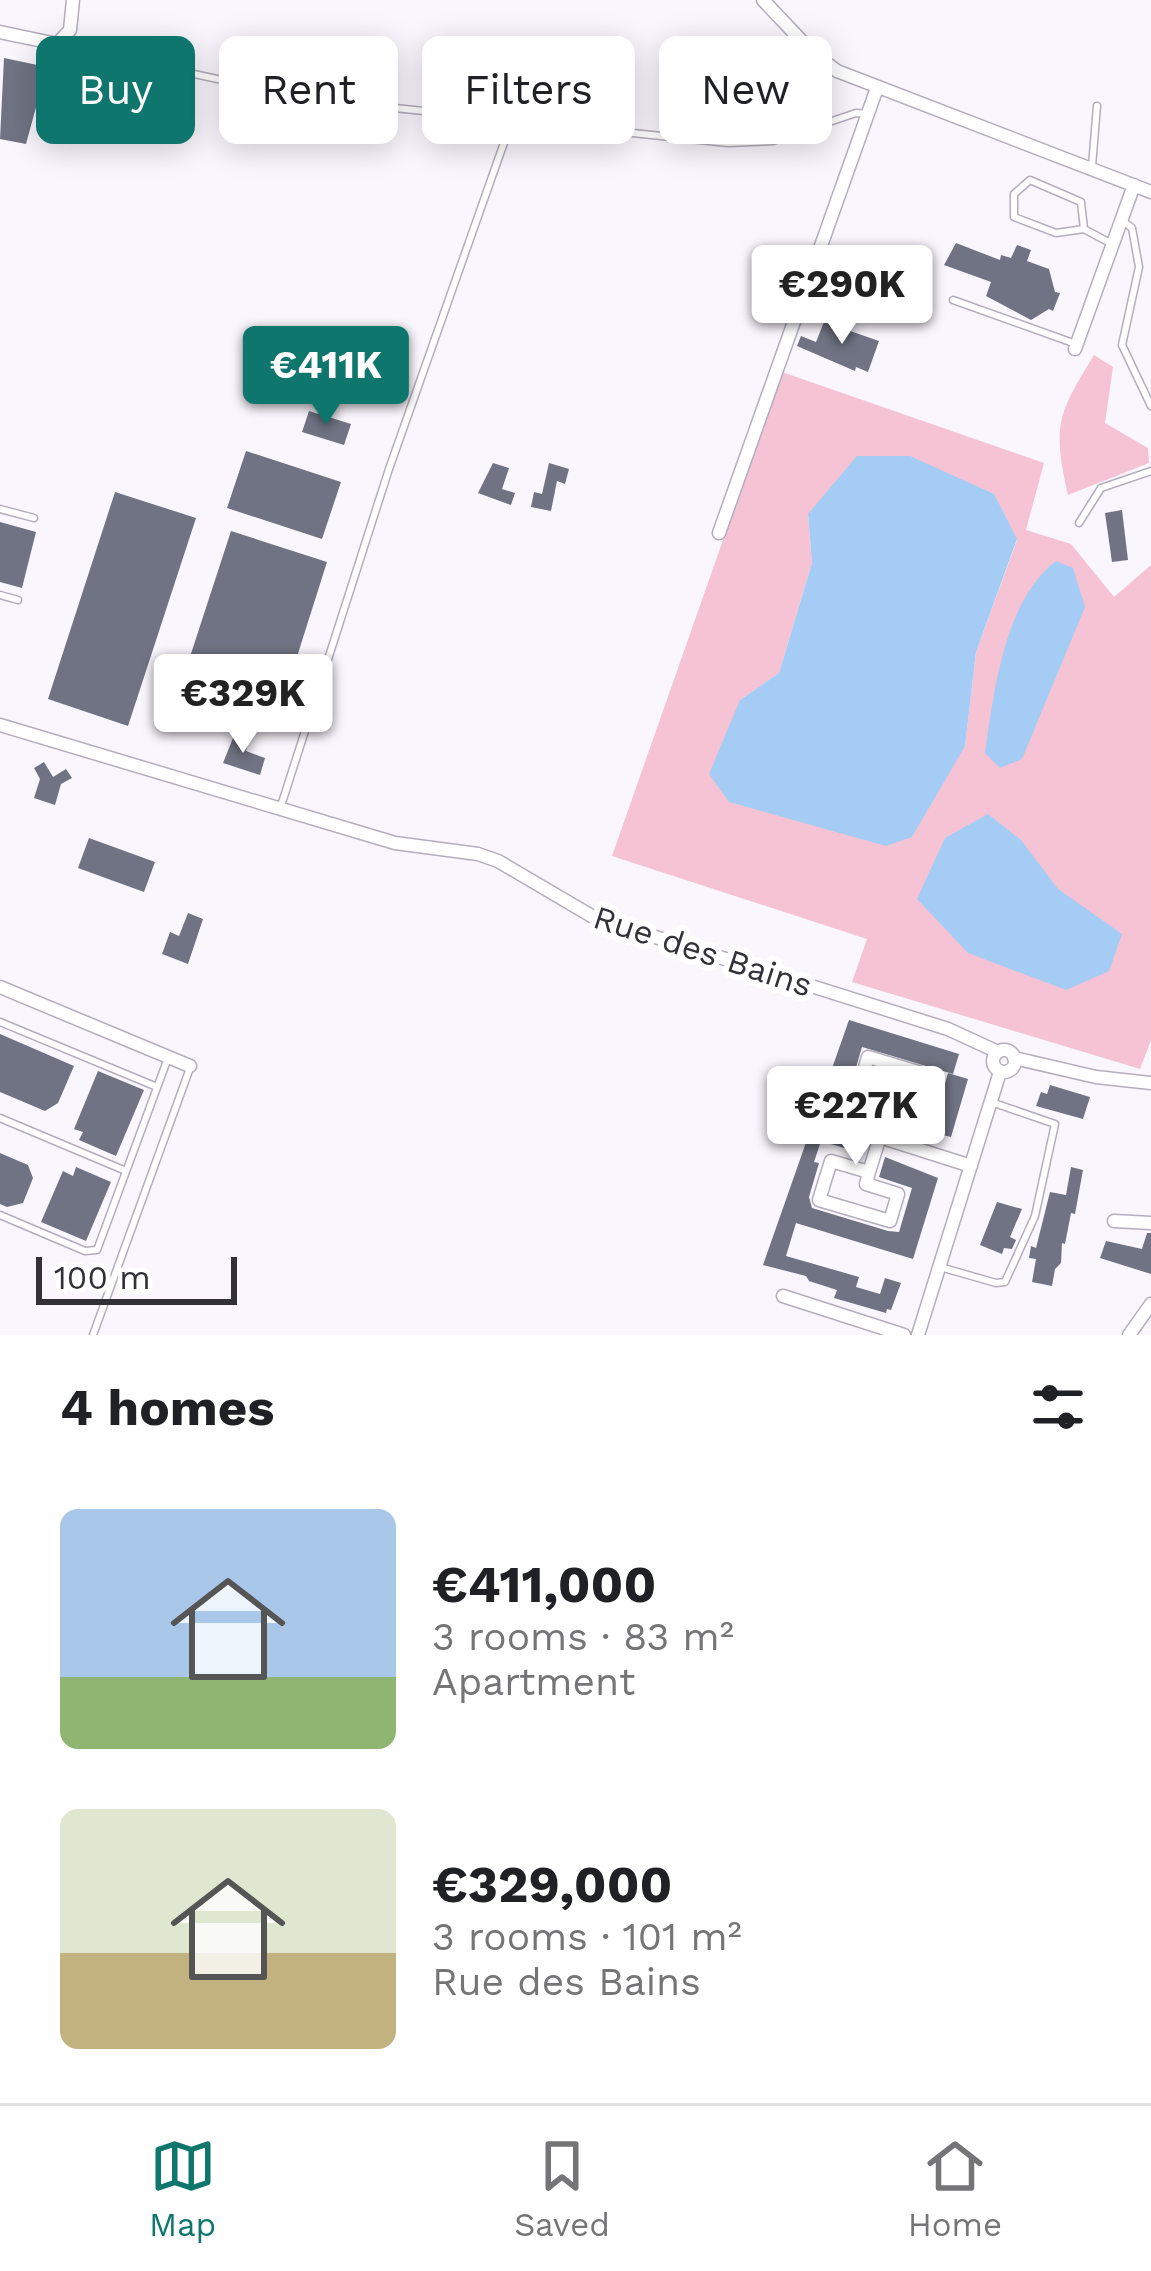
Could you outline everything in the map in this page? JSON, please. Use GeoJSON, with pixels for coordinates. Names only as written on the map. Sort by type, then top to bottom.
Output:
{"type":"FeatureCollection","features":[{"type":"Feature","properties":{"kind":"street"},"geometry":{"type":"LineString","coordinates":[[64,36],[70,30],[73,0]]}},
{"type":"Feature","properties":{"kind":"street"},"geometry":{"type":"LineString","coordinates":[[763,0],[813,53],[837,70],[1151,192]]}},
{"type":"Feature","properties":{"kind":"street"},"geometry":{"type":"LineString","coordinates":[[0,32],[36,40]]}},
{"type":"Feature","properties":{"kind":"street"},"geometry":{"type":"LineString","coordinates":[[719,533],[877,88]]}},
{"type":"Feature","properties":{"kind":"street"},"geometry":{"type":"LineString","coordinates":[[1076,346],[1134,185]]}},
{"type":"Feature","properties":{"kind":"street","name":"Rue des Bains"},"geometry":{"type":"LineString","coordinates":[[0,725],[394,843],[478,854],[595,919],[948,1029],[998,1052]]}},
{"type":"Feature","properties":{"kind":"street"},"geometry":{"type":"LineString","coordinates":[[0,987],[190,1066]]}},
{"type":"Feature","properties":{"kind":"street"},"geometry":{"type":"LineString","coordinates":[[918,1335],[1000,1072],[993,1060],[998,1052],[1096,1077],[1151,1083]]}},
{"type":"Feature","properties":{"kind":"street"},"geometry":{"type":"LineString","coordinates":[[868,1057],[935,1077],[928,1101],[894,1091],[861,1081],[868,1057]]}},
{"type":"Feature","properties":{"kind":"street"},"geometry":{"type":"LineString","coordinates":[[1000,1072],[1013,1067],[1014,1058]]}},
{"type":"Feature","properties":{"kind":"street"},"geometry":{"type":"LineString","coordinates":[[869,1172],[831,1161],[819,1201],[890,1222],[898,1194],[866,1184],[894,1091]]}},
{"type":"Feature","properties":{"kind":"street"},"geometry":{"type":"LineString","coordinates":[[880,1137],[971,1166]]}},
{"type":"Feature","properties":{"kind":"street"},"geometry":{"type":"LineString","coordinates":[[1114,1220],[1151,1223]]}},
{"type":"Feature","properties":{"kind":"street"},"geometry":{"type":"LineString","coordinates":[[783,1296],[904,1335]]}},
{"type":"Feature","properties":{"kind":"street"},"geometry":{"type":"LineString","coordinates":[[1129,1335],[1151,1304]]}},
{"type":"Feature","properties":{"kind":"lane"},"geometry":{"type":"LineString","coordinates":[[195,74],[309,99],[422,111]]}},
{"type":"Feature","properties":{"kind":"lane"},"geometry":{"type":"LineString","coordinates":[[1092,169],[1097,106]]}},
{"type":"Feature","properties":{"kind":"lane"},"geometry":{"type":"LineString","coordinates":[[635,133],[728,143],[773,141],[856,113],[868,114]]}},
{"type":"Feature","properties":{"kind":"lane"},"geometry":{"type":"LineString","coordinates":[[280,808],[389,469],[504,144]]}},
{"type":"Feature","properties":{"kind":"lane"},"geometry":{"type":"LineString","coordinates":[[1084,229],[1081,202],[1030,180],[1014,194],[1014,217],[1056,233],[1084,229],[1112,244]]}},
{"type":"Feature","properties":{"kind":"lane"},"geometry":{"type":"LineString","coordinates":[[1122,219],[1132,228],[1139,267],[1122,345],[1151,406]]}},
{"type":"Feature","properties":{"kind":"lane"},"geometry":{"type":"LineString","coordinates":[[808,284],[885,311]]}},
{"type":"Feature","properties":{"kind":"lane"},"geometry":{"type":"LineString","coordinates":[[953,300],[1076,346]]}},
{"type":"Feature","properties":{"kind":"lane"},"geometry":{"type":"LineString","coordinates":[[1079,523],[1101,488],[1151,471]]}},
{"type":"Feature","properties":{"kind":"lane"},"geometry":{"type":"LineString","coordinates":[[0,509],[34,518]]}},
{"type":"Feature","properties":{"kind":"lane"},"geometry":{"type":"LineString","coordinates":[[0,595],[18,600]]}},
{"type":"Feature","properties":{"kind":"lane"},"geometry":{"type":"LineString","coordinates":[[0,1022],[157,1087]]}},
{"type":"Feature","properties":{"kind":"lane"},"geometry":{"type":"LineString","coordinates":[[0,1215],[85,1251],[97,1250],[168,1058]]}},
{"type":"Feature","properties":{"kind":"lane"},"geometry":{"type":"LineString","coordinates":[[93,1335],[190,1066]]}},
{"type":"Feature","properties":{"kind":"lane"},"geometry":{"type":"LineString","coordinates":[[939,1267],[1005,1282],[1035,1216],[1055,1124],[991,1102]]}},
{"type":"Feature","properties":{"kind":"lane"},"geometry":{"type":"LineString","coordinates":[[0,1118],[126,1172]]}},
{"type":"Feature","properties":{"kind":"shaded area"},"geometry":{"type":"Polygon","coordinates":[[[1094,355],[1113,367],[1105,423],[1148,448],[1149,463],[1068,495],[1060,452],[1062,421],[1072,392],[1094,355]]]}},
{"type":"Feature","properties":{"kind":"shaded area"},"geometry":{"type":"Polygon","coordinates":[[[782,372],[1044,463],[1026,530],[1071,544],[1114,597],[1151,565],[1151,1040],[1140,1069],[852,982],[867,939],[612,856],[782,372]],[[808,514],[812,563],[779,673],[740,700],[965,746],[976,652],[1017,540],[808,514]]]}},
{"type":"Feature","properties":{"kind":"water"},"geometry":{"type":"Polygon","coordinates":[[[857,456],[910,456],[994,494],[1017,539],[976,652],[965,746],[912,837],[886,846],[729,802],[709,774],[740,700],[779,673],[812,563],[808,514],[857,456]]]}},
{"type":"Feature","properties":{"kind":"water"},"geometry":{"type":"Polygon","coordinates":[[[1056,561],[1073,568],[1085,607],[1022,759],[1000,768],[985,753],[1004,649],[1024,599],[1056,561]]]}},
{"type":"Feature","properties":{"kind":"water"},"geometry":{"type":"Polygon","coordinates":[[[988,814],[1021,840],[1058,889],[1122,934],[1109,971],[1066,990],[968,953],[917,899],[945,838],[988,814]]]}},
{"type":"Feature","properties":{"kind":"building"},"geometry":{"type":"Polygon","coordinates":[[[4,58],[36,65],[36,107],[26,144],[0,139],[4,58]]]}},
{"type":"Feature","properties":{"kind":"building"},"geometry":{"type":"Polygon","coordinates":[[[956,243],[1000,260],[1001,255],[1011,258],[1017,245],[1031,250],[1027,261],[1049,269],[1055,292],[1060,293],[1053,311],[1031,320],[986,296],[991,282],[944,265],[956,243]]]}},
{"type":"Feature","properties":{"kind":"building"},"geometry":{"type":"Polygon","coordinates":[[[824,322],[879,341],[868,372],[797,346],[801,336],[816,342],[824,322]]]}},
{"type":"Feature","properties":{"kind":"building"},"geometry":{"type":"Polygon","coordinates":[[[309,411],[351,424],[344,445],[302,432],[309,411]]]}},
{"type":"Feature","properties":{"kind":"building"},"geometry":{"type":"Polygon","coordinates":[[[246,451],[341,482],[322,539],[227,508],[246,451]]]}},
{"type":"Feature","properties":{"kind":"building"},"geometry":{"type":"Polygon","coordinates":[[[493,463],[509,468],[502,489],[515,493],[511,505],[478,493],[493,463]]]}},
{"type":"Feature","properties":{"kind":"building"},"geometry":{"type":"Polygon","coordinates":[[[549,463],[569,469],[565,484],[557,481],[551,511],[531,507],[534,492],[542,494],[549,463]]]}},
{"type":"Feature","properties":{"kind":"building"},"geometry":{"type":"Polygon","coordinates":[[[115,492],[196,518],[128,726],[48,699],[115,492]]]}},
{"type":"Feature","properties":{"kind":"building"},"geometry":{"type":"Polygon","coordinates":[[[1122,510],[1128,560],[1112,562],[1105,513],[1122,510]]]}},
{"type":"Feature","properties":{"kind":"building"},"geometry":{"type":"Polygon","coordinates":[[[0,522],[36,532],[22,588],[0,582],[0,522]]]}},
{"type":"Feature","properties":{"kind":"building"},"geometry":{"type":"Polygon","coordinates":[[[231,531],[327,562],[282,704],[185,672],[231,531]]]}},
{"type":"Feature","properties":{"kind":"building"},"geometry":{"type":"Polygon","coordinates":[[[235,733],[250,738],[246,751],[265,758],[260,775],[223,763],[235,733]]]}},
{"type":"Feature","properties":{"kind":"building"},"geometry":{"type":"Polygon","coordinates":[[[44,762],[53,777],[66,769],[72,778],[61,784],[55,805],[34,798],[40,779],[34,768],[44,762]]]}},
{"type":"Feature","properties":{"kind":"building"},"geometry":{"type":"Polygon","coordinates":[[[89,838],[155,862],[144,892],[78,868],[89,838]]]}},
{"type":"Feature","properties":{"kind":"building"},"geometry":{"type":"Polygon","coordinates":[[[188,913],[203,919],[188,964],[162,954],[170,932],[179,936],[188,913]]]}},
{"type":"Feature","properties":{"kind":"building"},"geometry":{"type":"Polygon","coordinates":[[[849,1020],[959,1054],[953,1074],[862,1047],[850,1088],[881,1098],[864,1154],[821,1141],[814,1162],[819,1163],[809,1197],[812,1208],[888,1231],[899,1232],[912,1188],[879,1177],[885,1157],[938,1178],[913,1259],[796,1223],[786,1256],[859,1277],[856,1287],[880,1294],[885,1278],[901,1283],[886,1313],[834,1298],[837,1290],[806,1276],[763,1265],[849,1020]]]}},
{"type":"Feature","properties":{"kind":"building"},"geometry":{"type":"Polygon","coordinates":[[[0,1034],[74,1066],[58,1103],[45,1111],[0,1092],[0,1034]]]}},
{"type":"Feature","properties":{"kind":"building"},"geometry":{"type":"Polygon","coordinates":[[[98,1071],[144,1090],[116,1156],[79,1140],[83,1132],[74,1129],[98,1071]]]}},
{"type":"Feature","properties":{"kind":"building"},"geometry":{"type":"Polygon","coordinates":[[[948,1073],[968,1079],[951,1137],[895,1124],[901,1104],[936,1114],[948,1073]]]}},
{"type":"Feature","properties":{"kind":"building"},"geometry":{"type":"Polygon","coordinates":[[[1050,1085],[1090,1097],[1083,1119],[1036,1106],[1041,1092],[1047,1094],[1050,1085]]]}},
{"type":"Feature","properties":{"kind":"building"},"geometry":{"type":"Polygon","coordinates":[[[0,1153],[28,1165],[33,1178],[23,1203],[0,1204],[0,1153]]]}},
{"type":"Feature","properties":{"kind":"building"},"geometry":{"type":"Polygon","coordinates":[[[76,1167],[111,1182],[86,1241],[41,1222],[63,1171],[73,1176],[76,1167]]]}},
{"type":"Feature","properties":{"kind":"building"},"geometry":{"type":"Polygon","coordinates":[[[1071,1167],[1083,1170],[1075,1214],[1071,1213],[1062,1243],[1061,1263],[1052,1286],[1032,1282],[1036,1259],[1029,1258],[1031,1246],[1036,1248],[1050,1192],[1066,1195],[1071,1167]]]}},
{"type":"Feature","properties":{"kind":"building"},"geometry":{"type":"Polygon","coordinates":[[[997,1202],[1022,1209],[1010,1237],[1016,1240],[1012,1249],[1004,1248],[1002,1254],[980,1245],[997,1202]]]}},
{"type":"Feature","properties":{"kind":"building"},"geometry":{"type":"Polygon","coordinates":[[[1151,1233],[1151,1274],[1100,1258],[1106,1241],[1142,1249],[1151,1233]]]}}]}
